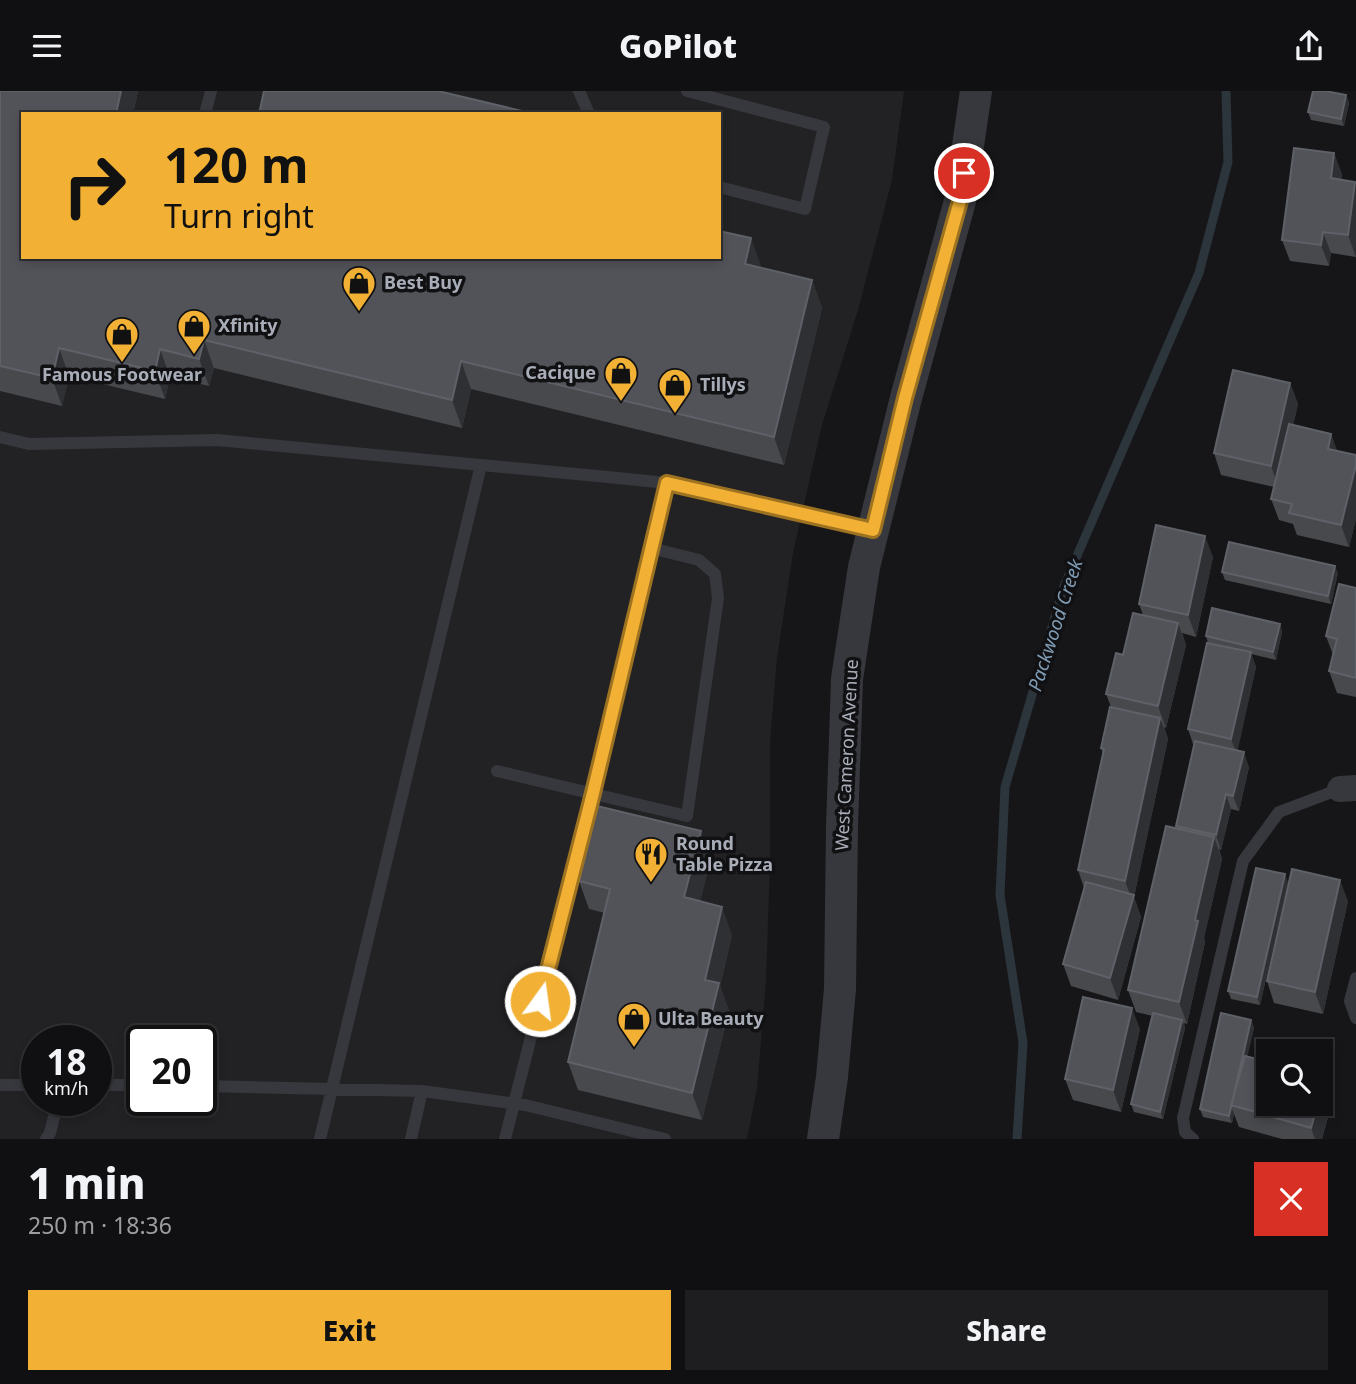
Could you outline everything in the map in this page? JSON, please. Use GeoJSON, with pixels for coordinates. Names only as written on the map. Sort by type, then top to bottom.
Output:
{"type":"FeatureCollection","features":[{"type":"Feature","properties":{"kind":"street","name":"West Cameron Avenue"},"geometry":{"type":"LineString","coordinates":[[823,1139],[836,1047],[840,989],[847,679],[864,566],[905,398],[960,201],[976,91]]}},
{"type":"Feature","properties":{"kind":"lane"},"geometry":{"type":"LineString","coordinates":[[206,112],[211,91]]}},
{"type":"Feature","properties":{"kind":"lane"},"geometry":{"type":"LineString","coordinates":[[579,91],[588,112]]}},
{"type":"Feature","properties":{"kind":"lane"},"geometry":{"type":"LineString","coordinates":[[687,91],[824,127],[804,209],[721,188]]}},
{"type":"Feature","properties":{"kind":"lane"},"geometry":{"type":"LineString","coordinates":[[0,437],[29,444],[114,440],[217,440],[667,483],[873,530]]}},
{"type":"Feature","properties":{"kind":"lane"},"geometry":{"type":"LineString","coordinates":[[320,1139],[481,464]]}},
{"type":"Feature","properties":{"kind":"lane"},"geometry":{"type":"LineString","coordinates":[[505,1139],[593,793],[667,483]]}},
{"type":"Feature","properties":{"kind":"lane"},"geometry":{"type":"LineString","coordinates":[[497,771],[687,816],[718,598],[717,586],[715,574],[699,560],[651,548]]}},
{"type":"Feature","properties":{"kind":"lane"},"geometry":{"type":"LineString","coordinates":[[1193,1139],[1185,1132],[1183,1118],[1243,861],[1279,812],[1348,788]]}},
{"type":"Feature","properties":{"kind":"lane"},"geometry":{"type":"LineString","coordinates":[[1356,978],[1350,1001],[1356,1018]]}},
{"type":"Feature","properties":{"kind":"lane"},"geometry":{"type":"LineString","coordinates":[[0,1085],[21,1085]]}},
{"type":"Feature","properties":{"kind":"lane"},"geometry":{"type":"LineString","coordinates":[[217,1086],[422,1091],[513,1103],[664,1139]]}},
{"type":"Feature","properties":{"kind":"lane"},"geometry":{"type":"LineString","coordinates":[[411,1139],[422,1091]]}},
{"type":"Feature","properties":{"kind":"lane"},"geometry":{"type":"LineString","coordinates":[[46,1139],[54,1116]]}},
{"type":"Feature","properties":{"kind":"shaded area"},"geometry":{"type":"Polygon","coordinates":[[[0,91],[904,91],[892,180],[858,310],[822,425],[793,553],[777,658],[770,743],[766,980],[757,1088],[747,1139],[0,1139],[0,91]]]}},
{"type":"Feature","properties":{"kind":"building"},"geometry":{"type":"Polygon","coordinates":[[[0,91],[121,91],[116,112],[21,112],[21,259],[721,259],[721,231],[751,238],[745,264],[812,280],[774,437],[461,361],[452,400],[204,340],[199,359],[160,349],[155,371],[59,348],[52,378],[0,366],[0,91]]]}},
{"type":"Feature","properties":{"kind":"building"},"geometry":{"type":"Polygon","coordinates":[[[264,91],[438,91],[522,111],[522,112],[259,112],[264,91]]]}},
{"type":"Feature","properties":{"kind":"building"},"geometry":{"type":"Polygon","coordinates":[[[1313,91],[1346,95],[1341,119],[1308,112],[1313,91]]]}},
{"type":"Feature","properties":{"kind":"building"},"geometry":{"type":"Polygon","coordinates":[[[1294,148],[1334,153],[1331,178],[1355,182],[1348,235],[1323,232],[1321,245],[1282,240],[1294,148]]]}},
{"type":"Feature","properties":{"kind":"building"},"geometry":{"type":"Polygon","coordinates":[[[1233,370],[1290,383],[1271,466],[1214,453],[1233,370]]]}},
{"type":"Feature","properties":{"kind":"building"},"geometry":{"type":"Polygon","coordinates":[[[1289,424],[1331,434],[1328,449],[1356,455],[1341,525],[1289,513],[1292,504],[1271,499],[1289,424]]]}},
{"type":"Feature","properties":{"kind":"building"},"geometry":{"type":"Polygon","coordinates":[[[1156,525],[1205,536],[1188,615],[1139,604],[1156,525]]]}},
{"type":"Feature","properties":{"kind":"building"},"geometry":{"type":"Polygon","coordinates":[[[1229,542],[1335,566],[1328,596],[1222,572],[1229,542]]]}},
{"type":"Feature","properties":{"kind":"building"},"geometry":{"type":"Polygon","coordinates":[[[1339,584],[1356,588],[1356,678],[1329,671],[1337,639],[1326,636],[1339,584]]]}},
{"type":"Feature","properties":{"kind":"building"},"geometry":{"type":"Polygon","coordinates":[[[1212,608],[1280,624],[1273,652],[1206,636],[1212,608]]]}},
{"type":"Feature","properties":{"kind":"building"},"geometry":{"type":"Polygon","coordinates":[[[1133,613],[1178,623],[1158,706],[1106,694],[1116,653],[1123,655],[1133,613]]]}},
{"type":"Feature","properties":{"kind":"building"},"geometry":{"type":"Polygon","coordinates":[[[1207,643],[1251,652],[1231,739],[1188,729],[1207,643]]]}},
{"type":"Feature","properties":{"kind":"building"},"geometry":{"type":"Polygon","coordinates":[[[1110,707],[1160,718],[1125,881],[1078,870],[1104,749],[1101,748],[1110,707]]]}},
{"type":"Feature","properties":{"kind":"building"},"geometry":{"type":"Polygon","coordinates":[[[1195,741],[1244,752],[1233,796],[1226,794],[1216,835],[1176,826],[1195,741]]]}},
{"type":"Feature","properties":{"kind":"building"},"geometry":{"type":"Polygon","coordinates":[[[597,806],[701,831],[684,897],[722,907],[705,980],[719,983],[692,1093],[568,1062],[610,889],[579,881],[597,806]]]}},
{"type":"Feature","properties":{"kind":"building"},"geometry":{"type":"Polygon","coordinates":[[[1166,826],[1214,837],[1179,1002],[1128,990],[1166,826]]]}},
{"type":"Feature","properties":{"kind":"building"},"geometry":{"type":"Polygon","coordinates":[[[1256,868],[1285,874],[1257,997],[1228,991],[1256,868]]]}},
{"type":"Feature","properties":{"kind":"building"},"geometry":{"type":"Polygon","coordinates":[[[1292,869],[1340,880],[1315,992],[1267,981],[1292,869]]]}},
{"type":"Feature","properties":{"kind":"building"},"geometry":{"type":"Polygon","coordinates":[[[1086,882],[1134,895],[1110,978],[1063,964],[1086,882]]]}},
{"type":"Feature","properties":{"kind":"building"},"geometry":{"type":"Polygon","coordinates":[[[1083,997],[1132,1008],[1113,1090],[1065,1079],[1083,997]]]}},
{"type":"Feature","properties":{"kind":"building"},"geometry":{"type":"Polygon","coordinates":[[[1153,1013],[1182,1020],[1160,1112],[1131,1104],[1153,1013]]]}},
{"type":"Feature","properties":{"kind":"building"},"geometry":{"type":"Polygon","coordinates":[[[1221,1013],[1251,1020],[1229,1116],[1200,1109],[1221,1013]]]}},
{"type":"Feature","properties":{"kind":"building"},"geometry":{"type":"Polygon","coordinates":[[[1245,1056],[1256,1059],[1256,1112],[1231,1105],[1245,1056]]]}},
{"type":"Feature","properties":{"kind":"building"},"geometry":{"type":"Polygon","coordinates":[[[1269,1116],[1314,1116],[1311,1128],[1269,1116]]]}},
{"type":"Feature","properties":{"kind":"waterway","name":"Packwood Creek"},"geometry":{"type":"LineString","coordinates":[[1017,1139],[1023,1043],[1000,895],[1005,787],[1064,586],[1199,273],[1228,162],[1226,91]]}},
{"type":"Feature","properties":{"kind":"place","name":"Best Buy"},"geometry":{"type":"Point","coordinates":[359,313]}},
{"type":"Feature","properties":{"kind":"place","name":"Xfinity"},"geometry":{"type":"Point","coordinates":[194,356]}},
{"type":"Feature","properties":{"kind":"place","name":"Famous Footwear"},"geometry":{"type":"Point","coordinates":[122,364]}},
{"type":"Feature","properties":{"kind":"place","name":"Cacique"},"geometry":{"type":"Point","coordinates":[621,403]}},
{"type":"Feature","properties":{"kind":"place","name":"Tillys"},"geometry":{"type":"Point","coordinates":[675,415]}},
{"type":"Feature","properties":{"kind":"place","name":"Round Table Pizza"},"geometry":{"type":"Point","coordinates":[651,884]}},
{"type":"Feature","properties":{"kind":"place","name":"Ulta Beauty"},"geometry":{"type":"Point","coordinates":[634,1049]}},
{"type":"Feature","properties":{"kind":"route"},"geometry":{"type":"LineString","coordinates":[[540,1001],[667,483],[873,530],[905,398],[960,201],[964,173]]}}]}
